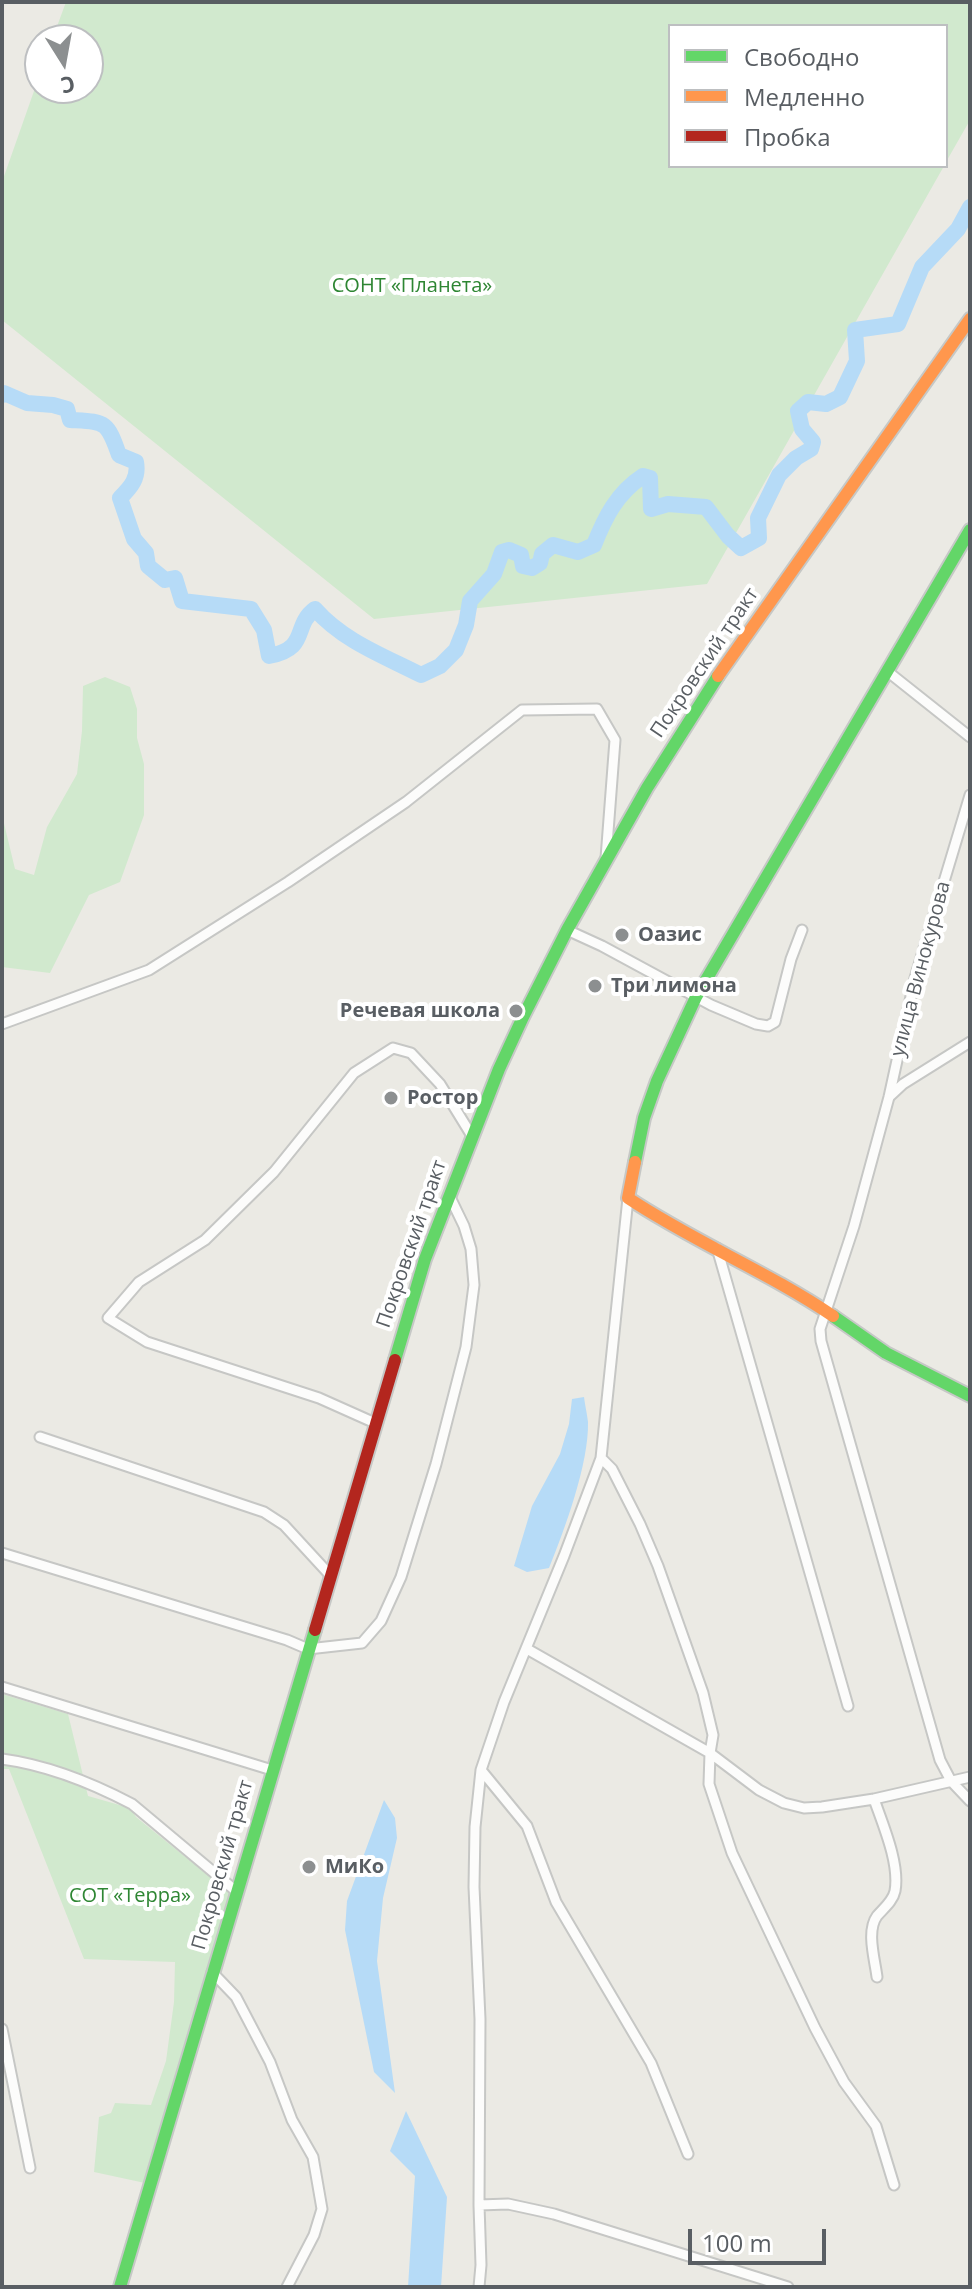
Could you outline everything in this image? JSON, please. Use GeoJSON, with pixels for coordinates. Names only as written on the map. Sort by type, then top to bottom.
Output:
{"type":"FeatureCollection","features":[{"type":"Feature","properties":{"kind":"main road","name":"Покровский тракт"},"geometry":{"type":"LineString","coordinates":[[120,2287],[425,1259],[472,1136],[523,1017],[567,930],[647,788],[718,675],[970,319]]}},
{"type":"Feature","properties":{"kind":"main road"},"geometry":{"type":"LineString","coordinates":[[970,530],[696,997],[657,1081],[644,1118],[628,1198],[658,1218],[717,1248],[825,1311],[886,1353],[970,1396]]}},
{"type":"Feature","properties":{"kind":"street"},"geometry":{"type":"LineString","coordinates":[[887,671],[970,737]]}},
{"type":"Feature","properties":{"kind":"street"},"geometry":{"type":"LineString","coordinates":[[2,1024],[149,970],[406,802],[522,710],[597,709],[615,740],[606,861]]}},
{"type":"Feature","properties":{"kind":"street","name":"улица Винокурова"},"geometry":{"type":"LineString","coordinates":[[951,1781],[940,1760],[820,1329],[854,1226],[889,1097],[915,978],[970,795]]}},
{"type":"Feature","properties":{"kind":"street"},"geometry":{"type":"LineString","coordinates":[[567,930],[696,997],[756,1024],[768,1026],[775,1022],[802,930]]}},
{"type":"Feature","properties":{"kind":"street"},"geometry":{"type":"LineString","coordinates":[[889,1097],[903,1084],[970,1042]]}},
{"type":"Feature","properties":{"kind":"street"},"geometry":{"type":"LineString","coordinates":[[375,1423],[319,1398],[147,1342],[108,1318],[139,1282],[205,1240],[274,1172],[354,1073],[393,1048],[411,1053],[440,1084],[472,1136]]}},
{"type":"Feature","properties":{"kind":"street"},"geometry":{"type":"LineString","coordinates":[[2,1553],[308,1649],[362,1643],[381,1621],[401,1577],[436,1464],[466,1347],[474,1285],[471,1249],[449,1195]]}},
{"type":"Feature","properties":{"kind":"street"},"geometry":{"type":"LineString","coordinates":[[479,2287],[480,2019],[474,1887],[475,1827],[481,1770],[504,1702],[601,1458],[628,1198]]}},
{"type":"Feature","properties":{"kind":"street"},"geometry":{"type":"LineString","coordinates":[[717,1248],[848,1706]]}},
{"type":"Feature","properties":{"kind":"street"},"geometry":{"type":"LineString","coordinates":[[40,1437],[264,1512],[284,1525],[330,1575]]}},
{"type":"Feature","properties":{"kind":"street"},"geometry":{"type":"LineString","coordinates":[[601,1458],[624,1489],[658,1566],[703,1693],[713,1735],[709,1784],[732,1853],[815,2028],[844,2082],[876,2126],[894,2185]]}},
{"type":"Feature","properties":{"kind":"street"},"geometry":{"type":"LineString","coordinates":[[527,1649],[710,1753],[759,1790],[784,1803],[804,1808],[874,1799],[970,1777]]}},
{"type":"Feature","properties":{"kind":"street"},"geometry":{"type":"LineString","coordinates":[[2,1687],[272,1770]]}},
{"type":"Feature","properties":{"kind":"street"},"geometry":{"type":"LineString","coordinates":[[2,1759],[51,1770],[132,1804],[236,1891]]}},
{"type":"Feature","properties":{"kind":"street"},"geometry":{"type":"LineString","coordinates":[[481,1770],[527,1826],[556,1902],[651,2063],[688,2154]]}},
{"type":"Feature","properties":{"kind":"street"},"geometry":{"type":"LineString","coordinates":[[951,1781],[970,1801]]}},
{"type":"Feature","properties":{"kind":"street"},"geometry":{"type":"LineString","coordinates":[[874,1799],[895,1872],[895,1893],[875,1918],[871,1930],[877,1977]]}},
{"type":"Feature","properties":{"kind":"street"},"geometry":{"type":"LineString","coordinates":[[212,1972],[236,1997],[270,2062],[292,2120],[313,2157],[322,2209],[314,2235],[287,2287]]}},
{"type":"Feature","properties":{"kind":"street"},"geometry":{"type":"LineString","coordinates":[[2,2029],[30,2168]]}},
{"type":"Feature","properties":{"kind":"street"},"geometry":{"type":"LineString","coordinates":[[479,2205],[508,2204],[554,2214],[785,2286]]}},
{"type":"Feature","properties":{"kind":"green space","name":"СОНТ «Планета»"},"geometry":{"type":"Polygon","coordinates":[[[66,2],[970,2],[970,120],[948,158],[948,24],[668,24],[668,168],[943,168],[707,584],[374,619],[2,320],[2,182],[29,104],[104,104],[104,24],[58,24],[66,2]]]}},
{"type":"Feature","properties":{"kind":"green space"},"geometry":{"type":"Polygon","coordinates":[[[105,677],[130,687],[137,709],[137,738],[144,764],[144,815],[120,882],[89,895],[50,973],[2,967],[2,815],[15,869],[34,875],[47,827],[77,774],[83,686],[105,677]]]}},
{"type":"Feature","properties":{"kind":"green space","name":"СОТ «Терра»"},"geometry":{"type":"Polygon","coordinates":[[[2,1694],[68,1714],[88,1796],[130,1808],[136,1817],[230,1893],[145,2183],[94,2172],[99,2117],[111,2113],[115,2103],[151,2105],[166,2061],[174,2002],[175,1962],[84,1959],[9,1769],[2,1769],[2,1694]]]}},
{"type":"Feature","properties":{"kind":"water"},"geometry":{"type":"Polygon","coordinates":[[[584,1397],[588,1422],[585,1457],[569,1515],[549,1568],[527,1572],[514,1566],[532,1506],[560,1454],[572,1399],[584,1397]]]}},
{"type":"Feature","properties":{"kind":"water"},"geometry":{"type":"Polygon","coordinates":[[[384,1800],[395,1818],[397,1838],[383,1898],[377,1961],[395,2093],[374,2072],[345,1930],[347,1901],[384,1800]]]}},
{"type":"Feature","properties":{"kind":"water"},"geometry":{"type":"Polygon","coordinates":[[[406,2111],[447,2197],[441,2287],[408,2287],[415,2176],[390,2151],[406,2111]]]}},
{"type":"Feature","properties":{"kind":"waterway"},"geometry":{"type":"LineString","coordinates":[[2,395],[4,393],[27,403],[67,409],[70,420],[103,425],[119,455],[136,462],[133,482],[120,498],[134,539],[146,553],[148,566],[165,580],[175,578],[182,601],[251,609],[264,630],[269,656],[290,648],[296,642],[304,622],[315,609],[351,639],[421,675],[440,666],[456,650],[466,625],[470,601],[494,574],[502,552],[509,550],[521,555],[523,566],[532,568],[540,563],[542,554],[553,545],[578,552],[594,545],[613,506],[643,476],[650,478],[651,509],[668,504],[706,507],[741,548],[759,538],[758,518],[779,475],[796,458],[811,449],[813,442],[802,429],[798,411],[808,402],[826,404],[840,397],[857,361],[855,330],[898,324],[922,267],[958,229],[970,207]]}},
{"type":"Feature","properties":{"kind":"traffic: fast"},"geometry":{"type":"LineString","coordinates":[[635,1162],[644,1118],[657,1081],[696,997],[970,530]]}},
{"type":"Feature","properties":{"kind":"traffic: fast"},"geometry":{"type":"LineString","coordinates":[[395,1360],[425,1259],[499,1069],[523,1017],[567,930],[647,788],[718,676]]}},
{"type":"Feature","properties":{"kind":"traffic: fast"},"geometry":{"type":"LineString","coordinates":[[833,1316],[886,1353],[970,1396]]}},
{"type":"Feature","properties":{"kind":"traffic: fast"},"geometry":{"type":"LineString","coordinates":[[120,2287],[315,1630]]}},
{"type":"Feature","properties":{"kind":"traffic: slow"},"geometry":{"type":"LineString","coordinates":[[718,676],[970,319]]}},
{"type":"Feature","properties":{"kind":"traffic: slow"},"geometry":{"type":"LineString","coordinates":[[635,1162],[628,1198],[833,1316]]}},
{"type":"Feature","properties":{"kind":"traffic: jam"},"geometry":{"type":"LineString","coordinates":[[315,1630],[395,1360]]}},
{"type":"Feature","properties":{"kind":"place","name":"Оазис"},"geometry":{"type":"Point","coordinates":[622,935]}},
{"type":"Feature","properties":{"kind":"place","name":"Три лимона"},"geometry":{"type":"Point","coordinates":[595,986]}},
{"type":"Feature","properties":{"kind":"place","name":"Речевая школа"},"geometry":{"type":"Point","coordinates":[516,1011]}},
{"type":"Feature","properties":{"kind":"place","name":"Ростор"},"geometry":{"type":"Point","coordinates":[391,1098]}},
{"type":"Feature","properties":{"kind":"place","name":"МиКо"},"geometry":{"type":"Point","coordinates":[309,1867]}}]}
